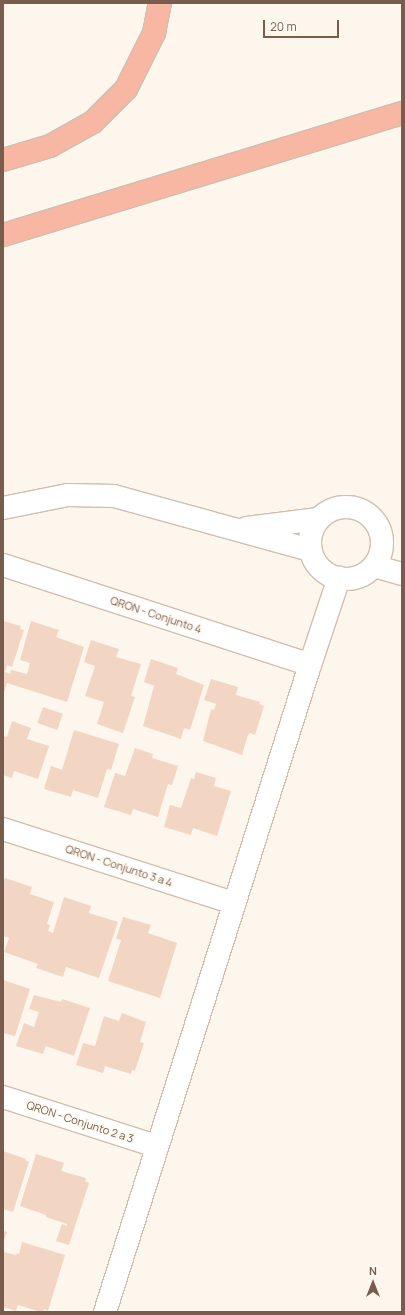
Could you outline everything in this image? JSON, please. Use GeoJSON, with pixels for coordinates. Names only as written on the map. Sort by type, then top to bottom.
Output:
{"type":"FeatureCollection","features":[{"type":"Feature","properties":{"kind":"highway"},"geometry":{"type":"LineString","coordinates":[[3,160],[50,146],[93,122],[126,89],[154,33],[160,3]]}},
{"type":"Feature","properties":{"kind":"highway"},"geometry":{"type":"LineString","coordinates":[[3,235],[402,113]]}},
{"type":"Feature","properties":{"kind":"street"},"geometry":{"type":"LineString","coordinates":[[3,508],[68,495],[114,496],[310,550]]}},
{"type":"Feature","properties":{"kind":"street"},"geometry":{"type":"LineString","coordinates":[[346,506],[362,510],[375,521],[382,535],[381,551],[374,566],[358,577],[339,578],[326,573],[316,563],[310,550],[310,534],[318,519],[330,509],[346,506]]}},
{"type":"Feature","properties":{"kind":"street"},"geometry":{"type":"LineString","coordinates":[[238,529],[318,519]]}},
{"type":"Feature","properties":{"kind":"street","name":"QRON - Conjunto 4"},"geometry":{"type":"LineString","coordinates":[[3,565],[310,665]]}},
{"type":"Feature","properties":{"kind":"street"},"geometry":{"type":"LineString","coordinates":[[374,566],[402,574]]}},
{"type":"Feature","properties":{"kind":"street"},"geometry":{"type":"LineString","coordinates":[[105,1312],[156,1146],[339,578]]}},
{"type":"Feature","properties":{"kind":"street","name":"QRON - Conjunto 3 a 4"},"geometry":{"type":"LineString","coordinates":[[3,829],[234,904]]}},
{"type":"Feature","properties":{"kind":"street","name":"QRON - Conjunto 2 a 3"},"geometry":{"type":"LineString","coordinates":[[3,1097],[156,1146]]}},
{"type":"Feature","properties":{"kind":"building"},"geometry":{"type":"Polygon","coordinates":[[[3,621],[21,626],[20,629],[24,630],[12,667],[7,665],[5,672],[10,674],[11,670],[27,674],[30,663],[20,660],[31,621],[59,630],[56,637],[84,647],[67,702],[7,683],[3,695],[3,621]]]}},
{"type":"Feature","properties":{"kind":"building"},"geometry":{"type":"Polygon","coordinates":[[[91,640],[119,649],[116,657],[141,664],[131,696],[135,697],[123,733],[97,724],[104,702],[85,696],[95,666],[84,662],[91,640]]]}},
{"type":"Feature","properties":{"kind":"building"},"geometry":{"type":"Polygon","coordinates":[[[151,659],[178,668],[176,674],[204,685],[190,730],[184,728],[181,739],[143,726],[154,686],[144,682],[151,659]]]}},
{"type":"Feature","properties":{"kind":"building"},"geometry":{"type":"Polygon","coordinates":[[[211,679],[238,687],[236,695],[260,702],[259,704],[264,706],[255,735],[250,733],[248,735],[242,755],[203,741],[211,709],[214,710],[216,704],[204,700],[211,679]]]}},
{"type":"Feature","properties":{"kind":"building"},"geometry":{"type":"Polygon","coordinates":[[[43,707],[63,714],[57,730],[37,723],[43,707]]]}},
{"type":"Feature","properties":{"kind":"building"},"geometry":{"type":"Polygon","coordinates":[[[12,721],[31,728],[27,739],[49,746],[38,779],[14,771],[12,778],[3,775],[3,736],[7,737],[12,721]]]}},
{"type":"Feature","properties":{"kind":"building"},"geometry":{"type":"Polygon","coordinates":[[[74,730],[119,744],[111,770],[107,769],[98,798],[73,790],[71,797],[44,789],[51,766],[62,770],[74,730]]]}},
{"type":"Feature","properties":{"kind":"building"},"geometry":{"type":"Polygon","coordinates":[[[135,748],[153,754],[152,758],[178,766],[172,785],[168,784],[158,817],[133,809],[131,815],[104,807],[115,773],[125,776],[135,748]]]}},
{"type":"Feature","properties":{"kind":"building"},"geometry":{"type":"Polygon","coordinates":[[[196,772],[216,778],[214,786],[231,791],[217,836],[193,828],[191,835],[164,827],[170,805],[181,808],[191,778],[194,779],[196,772]]]}},
{"type":"Feature","properties":{"kind":"building"},"geometry":{"type":"Polygon","coordinates":[[[5,878],[32,887],[30,894],[54,902],[47,924],[50,925],[48,931],[53,933],[64,897],[91,906],[89,913],[118,922],[99,978],[66,967],[63,977],[36,968],[38,964],[4,952],[9,938],[3,936],[3,883],[5,878]]]}},
{"type":"Feature","properties":{"kind":"building"},"geometry":{"type":"Polygon","coordinates":[[[123,917],[151,925],[148,933],[177,943],[160,998],[108,981],[121,940],[116,939],[123,917]]]}},
{"type":"Feature","properties":{"kind":"building"},"geometry":{"type":"Polygon","coordinates":[[[3,980],[30,989],[15,1036],[3,1033],[3,980]]]}},
{"type":"Feature","properties":{"kind":"building"},"geometry":{"type":"Polygon","coordinates":[[[34,995],[61,1002],[62,999],[90,1008],[74,1056],[46,1046],[43,1054],[16,1046],[24,1023],[34,1027],[39,1012],[29,1009],[34,995]]]}},
{"type":"Feature","properties":{"kind":"building"},"geometry":{"type":"Polygon","coordinates":[[[122,1013],[146,1022],[140,1042],[144,1043],[135,1071],[132,1070],[131,1074],[105,1066],[103,1073],[76,1065],[83,1043],[95,1046],[104,1016],[119,1021],[122,1013]]]}},
{"type":"Feature","properties":{"kind":"building"},"geometry":{"type":"Polygon","coordinates":[[[3,1151],[26,1159],[25,1160],[29,1162],[13,1212],[3,1209],[3,1151]]]}},
{"type":"Feature","properties":{"kind":"building"},"geometry":{"type":"Polygon","coordinates":[[[36,1154],[64,1163],[61,1171],[86,1178],[85,1181],[89,1183],[69,1245],[56,1241],[62,1224],[67,1226],[67,1224],[20,1206],[36,1154]]]}},
{"type":"Feature","properties":{"kind":"building"},"geometry":{"type":"Polygon","coordinates":[[[3,1231],[7,1232],[3,1243],[3,1231]]]}},
{"type":"Feature","properties":{"kind":"building"},"geometry":{"type":"Polygon","coordinates":[[[22,1242],[65,1255],[48,1311],[44,1309],[43,1312],[41,1312],[18,1305],[16,1311],[3,1307],[4,1252],[16,1255],[17,1253],[19,1254],[22,1242]]]}}]}
